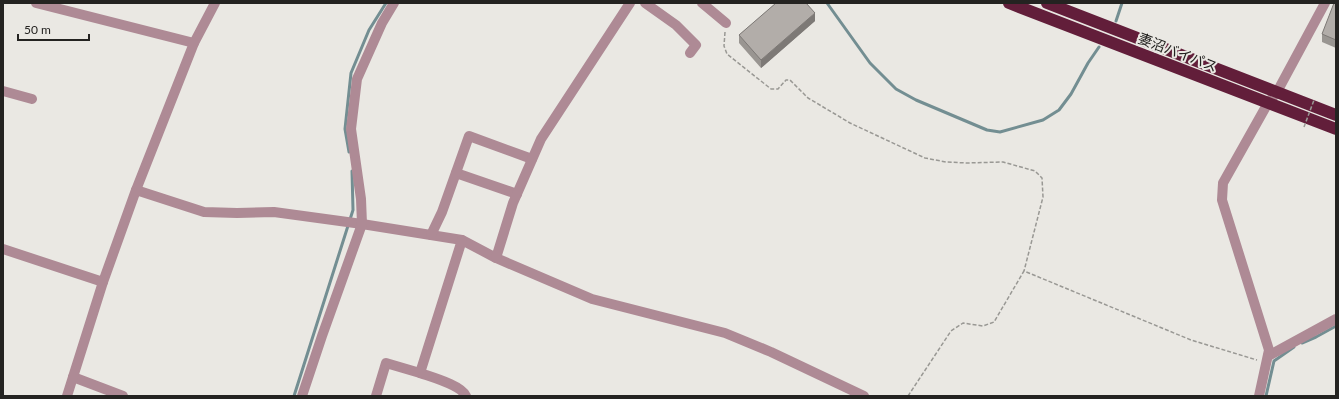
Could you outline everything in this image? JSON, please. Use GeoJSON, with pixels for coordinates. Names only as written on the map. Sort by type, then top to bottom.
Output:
{"type":"FeatureCollection","features":[{"type":"Feature","properties":{"kind":"highway","name":"妻沼バイパス"},"geometry":{"type":"LineString","coordinates":[[1009,3],[1336,130]]}},
{"type":"Feature","properties":{"kind":"highway","name":"妻沼バイパス"},"geometry":{"type":"LineString","coordinates":[[1047,3],[1336,115]]}},
{"type":"Feature","properties":{"kind":"street"},"geometry":{"type":"LineString","coordinates":[[36,3],[194,43]]}},
{"type":"Feature","properties":{"kind":"street"},"geometry":{"type":"LineString","coordinates":[[67,396],[103,282],[136,190],[194,43],[215,3]]}},
{"type":"Feature","properties":{"kind":"street"},"geometry":{"type":"LineString","coordinates":[[302,396],[362,224],[361,199],[351,129],[357,79],[382,23],[394,3]]}},
{"type":"Feature","properties":{"kind":"street"},"geometry":{"type":"LineString","coordinates":[[496,258],[517,194],[541,139],[630,3]]}},
{"type":"Feature","properties":{"kind":"street"},"geometry":{"type":"LineString","coordinates":[[644,3],[676,25],[696,45],[690,53]]}},
{"type":"Feature","properties":{"kind":"street"},"geometry":{"type":"LineString","coordinates":[[702,3],[726,23]]}},
{"type":"Feature","properties":{"kind":"street"},"geometry":{"type":"LineString","coordinates":[[1259,396],[1269,350],[1222,200],[1222,183],[1268,103],[1276,92],[1324,3]]}},
{"type":"Feature","properties":{"kind":"street"},"geometry":{"type":"LineString","coordinates":[[3,91],[32,99]]}},
{"type":"Feature","properties":{"kind":"street"},"geometry":{"type":"LineString","coordinates":[[431,235],[442,212],[469,136],[532,159]]}},
{"type":"Feature","properties":{"kind":"street"},"geometry":{"type":"LineString","coordinates":[[456,173],[517,194]]}},
{"type":"Feature","properties":{"kind":"street"},"geometry":{"type":"LineString","coordinates":[[136,190],[204,212],[274,212],[462,240],[496,258],[592,299],[725,333],[771,352],[850,393],[864,396]]}},
{"type":"Feature","properties":{"kind":"street"},"geometry":{"type":"LineString","coordinates":[[420,372],[462,240]]}},
{"type":"Feature","properties":{"kind":"street"},"geometry":{"type":"LineString","coordinates":[[3,249],[103,282]]}},
{"type":"Feature","properties":{"kind":"street"},"geometry":{"type":"LineString","coordinates":[[1267,359],[1336,319]]}},
{"type":"Feature","properties":{"kind":"street"},"geometry":{"type":"LineString","coordinates":[[376,396],[386,363],[420,372],[464,391],[466,396]]}},
{"type":"Feature","properties":{"kind":"street"},"geometry":{"type":"LineString","coordinates":[[73,377],[124,396]]}},
{"type":"Feature","properties":{"kind":"path"},"geometry":{"type":"LineString","coordinates":[[726,23],[724,46],[727,54],[771,89],[778,89],[786,80],[790,80],[808,98],[850,123],[925,158],[946,162],[1003,162],[1035,171],[1042,178],[1043,197],[1024,271],[994,322],[983,326],[963,322],[951,331],[908,396]]}},
{"type":"Feature","properties":{"kind":"path"},"geometry":{"type":"LineString","coordinates":[[1304,127],[1314,100]]}},
{"type":"Feature","properties":{"kind":"path"},"geometry":{"type":"LineString","coordinates":[[1024,271],[1192,340],[1239,355],[1267,359]]}},
{"type":"Feature","properties":{"kind":"building"},"geometry":{"type":"Polygon","coordinates":[[[776,3],[806,3],[815,13],[761,60],[739,35],[776,3]]]}},
{"type":"Feature","properties":{"kind":"building"},"geometry":{"type":"Polygon","coordinates":[[[1334,3],[1336,3],[1336,40],[1322,34],[1334,3]]]}},
{"type":"Feature","properties":{"kind":"waterway"},"geometry":{"type":"LineString","coordinates":[[349,152],[345,129],[351,73],[369,30],[386,3]]}},
{"type":"Feature","properties":{"kind":"waterway"},"geometry":{"type":"LineString","coordinates":[[827,3],[870,63],[896,89],[916,100],[987,130],[1000,132],[1043,120],[1059,110],[1071,94],[1088,63],[1099,47]]}},
{"type":"Feature","properties":{"kind":"waterway"},"geometry":{"type":"LineString","coordinates":[[1116,21],[1122,3]]}},
{"type":"Feature","properties":{"kind":"waterway"},"geometry":{"type":"LineString","coordinates":[[294,396],[353,210],[352,171]]}},
{"type":"Feature","properties":{"kind":"waterway"},"geometry":{"type":"LineString","coordinates":[[1302,343],[1336,326]]}},
{"type":"Feature","properties":{"kind":"waterway"},"geometry":{"type":"LineString","coordinates":[[1266,396],[1274,361],[1294,347]]}}]}
